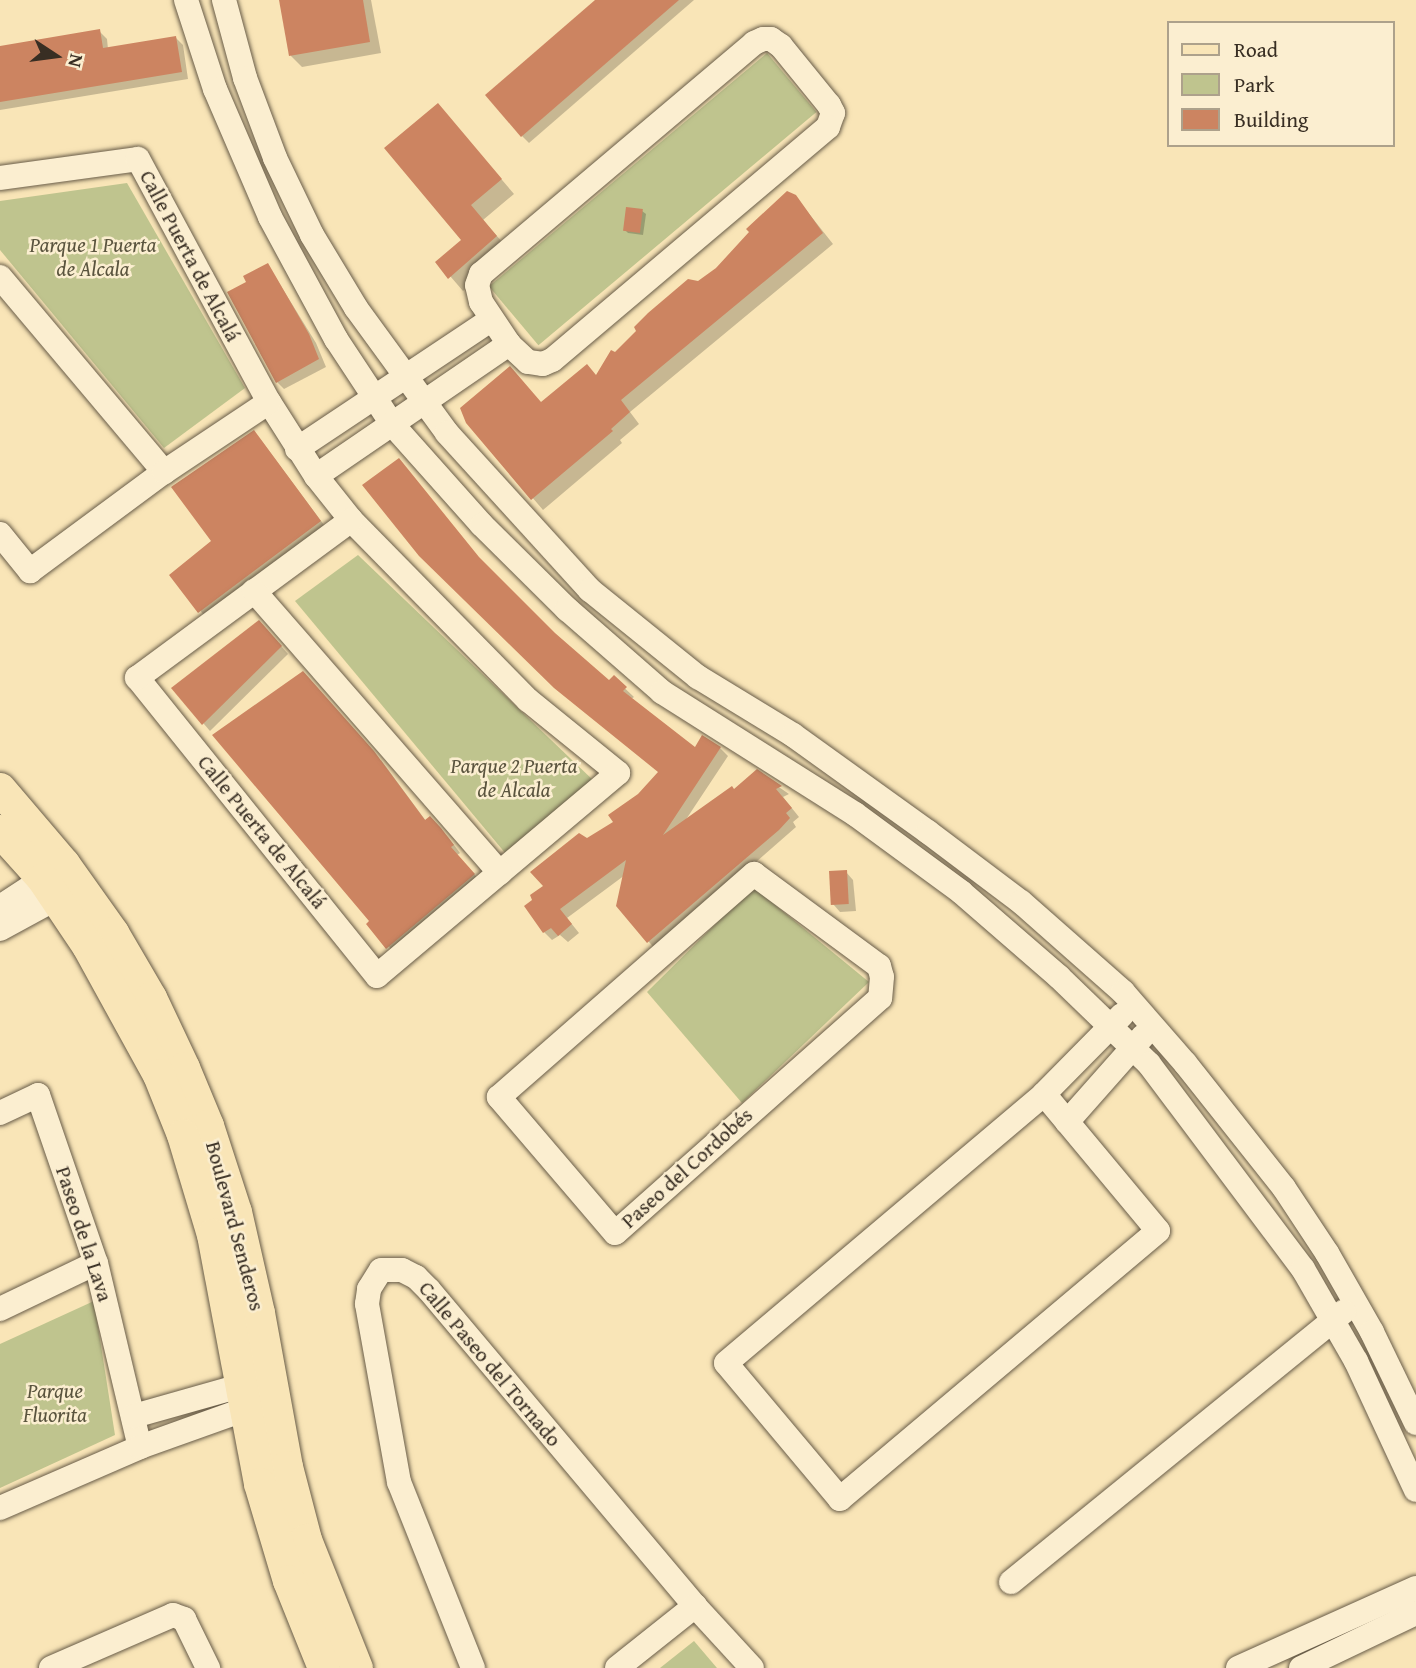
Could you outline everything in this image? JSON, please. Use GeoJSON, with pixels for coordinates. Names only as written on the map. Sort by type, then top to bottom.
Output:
{"type":"FeatureCollection","features":[{"type":"Feature","properties":{"kind":"main road","name":"Boulevard Senderos"},"geometry":{"type":"LineString","coordinates":[[0,789],[100,940],[167,1033],[217,1151],[239,1225],[259,1313],[257,1393],[260,1484],[289,1581],[324,1668]]}},
{"type":"Feature","properties":{"kind":"main road","name":"Boulevard Senderos"},"geometry":{"type":"LineString","coordinates":[[0,831],[61,882]]}},
{"type":"Feature","properties":{"kind":"main road","name":"Boulevard Senderos"},"geometry":{"type":"LineString","coordinates":[[257,1393],[287,1467],[306,1539],[357,1668]]}},
{"type":"Feature","properties":{"kind":"street"},"geometry":{"type":"LineString","coordinates":[[186,0],[215,89],[241,154],[289,254],[337,339],[392,424],[482,525],[557,600],[662,692],[855,814],[961,892],[1133,1048],[1182,1105],[1264,1213],[1333,1319],[1384,1417],[1416,1490]]}},
{"type":"Feature","properties":{"kind":"street"},"geometry":{"type":"LineString","coordinates":[[224,0],[245,78],[275,158],[312,234],[356,308],[405,377],[477,468],[590,590],[698,677],[793,735],[980,871],[1072,945],[1133,1004],[1284,1188],[1355,1302],[1416,1423]]}},
{"type":"Feature","properties":{"kind":"street"},"geometry":{"type":"LineString","coordinates":[[771,39],[781,46],[829,105],[832,113],[828,127],[552,360],[543,364],[528,362],[509,344],[478,293],[481,274],[487,266],[754,43],[771,39]]}},
{"type":"Feature","properties":{"kind":"street"},"geometry":{"type":"LineString","coordinates":[[215,89],[245,78]]}},
{"type":"Feature","properties":{"kind":"street","name":"Calle Puerta de Alcalá"},"geometry":{"type":"LineString","coordinates":[[0,178],[138,159],[269,402],[297,449],[351,520],[528,700],[618,774],[377,976],[137,678],[351,520]]}},
{"type":"Feature","properties":{"kind":"street"},"geometry":{"type":"LineString","coordinates":[[0,277],[164,472]]}},
{"type":"Feature","properties":{"kind":"street"},"geometry":{"type":"LineString","coordinates":[[297,449],[492,319]]}},
{"type":"Feature","properties":{"kind":"street"},"geometry":{"type":"LineString","coordinates":[[316,475],[509,344]]}},
{"type":"Feature","properties":{"kind":"street"},"geometry":{"type":"LineString","coordinates":[[0,534],[30,571],[164,472],[269,402]]}},
{"type":"Feature","properties":{"kind":"street"},"geometry":{"type":"LineString","coordinates":[[254,591],[500,873]]}},
{"type":"Feature","properties":{"kind":"street","name":"Paseo del Cordobés"},"geometry":{"type":"LineString","coordinates":[[754,874],[879,966],[882,976],[880,998],[615,1233],[499,1097],[754,874]]}},
{"type":"Feature","properties":{"kind":"street"},"geometry":{"type":"LineString","coordinates":[[0,907],[61,882]]}},
{"type":"Feature","properties":{"kind":"street"},"geometry":{"type":"LineString","coordinates":[[0,929],[61,882]]}},
{"type":"Feature","properties":{"kind":"street"},"geometry":{"type":"LineString","coordinates":[[1044,1094],[1158,1231],[840,1499],[726,1363],[1044,1094],[1133,1004]]}},
{"type":"Feature","properties":{"kind":"street"},"geometry":{"type":"LineString","coordinates":[[1067,1122],[1153,1026]]}},
{"type":"Feature","properties":{"kind":"street","name":"Paseo de la Lava"},"geometry":{"type":"LineString","coordinates":[[0,1113],[38,1095],[96,1264],[134,1416],[139,1447]]}},
{"type":"Feature","properties":{"kind":"street"},"geometry":{"type":"LineString","coordinates":[[0,1309],[96,1264]]}},
{"type":"Feature","properties":{"kind":"street","name":"Calle Paseo del Tornado"},"geometry":{"type":"LineString","coordinates":[[473,1668],[400,1482],[367,1304],[369,1289],[381,1270],[402,1270],[416,1277],[429,1290],[695,1606],[752,1668]]}},
{"type":"Feature","properties":{"kind":"street"},"geometry":{"type":"LineString","coordinates":[[1011,1582],[1355,1302]]}},
{"type":"Feature","properties":{"kind":"street"},"geometry":{"type":"LineString","coordinates":[[134,1416],[257,1393]]}},
{"type":"Feature","properties":{"kind":"street"},"geometry":{"type":"LineString","coordinates":[[0,1508],[257,1393]]}},
{"type":"Feature","properties":{"kind":"street"},"geometry":{"type":"LineString","coordinates":[[1238,1668],[1416,1588]]}},
{"type":"Feature","properties":{"kind":"street"},"geometry":{"type":"LineString","coordinates":[[617,1668],[695,1606]]}},
{"type":"Feature","properties":{"kind":"street"},"geometry":{"type":"LineString","coordinates":[[1301,1668],[1416,1612]]}},
{"type":"Feature","properties":{"kind":"street"},"geometry":{"type":"LineString","coordinates":[[51,1668],[173,1615],[184,1619],[208,1668]]}},
{"type":"Feature","properties":{"kind":"green space"},"geometry":{"type":"Polygon","coordinates":[[[767,53],[816,112],[538,345],[489,286],[767,53]]]}},
{"type":"Feature","properties":{"kind":"green space","name":"Parque 1 Puerta de Alcala"},"geometry":{"type":"Polygon","coordinates":[[[127,183],[245,388],[164,448],[0,250],[0,201],[127,183]]]}},
{"type":"Feature","properties":{"kind":"green space","name":"Parque 2 Puerta de Alcala"},"geometry":{"type":"Polygon","coordinates":[[[358,555],[595,782],[506,854],[295,601],[358,555]]]}},
{"type":"Feature","properties":{"kind":"green space"},"geometry":{"type":"Polygon","coordinates":[[[753,887],[869,982],[742,1103],[647,992],[753,887]]]}},
{"type":"Feature","properties":{"kind":"green space","name":"Parque Fluorita"},"geometry":{"type":"Polygon","coordinates":[[[94,1301],[115,1435],[0,1488],[0,1344],[94,1301]]]}},
{"type":"Feature","properties":{"kind":"green space"},"geometry":{"type":"Polygon","coordinates":[[[694,1641],[717,1668],[660,1668],[694,1641]]]}},
{"type":"Feature","properties":{"kind":"building"},"geometry":{"type":"Polygon","coordinates":[[[279,0],[363,0],[370,42],[289,56],[279,0]]]}},
{"type":"Feature","properties":{"kind":"building"},"geometry":{"type":"Polygon","coordinates":[[[595,0],[679,0],[521,137],[485,95],[595,0]]]}},
{"type":"Feature","properties":{"kind":"building"},"geometry":{"type":"Polygon","coordinates":[[[100,29],[103,48],[176,36],[182,72],[0,102],[0,46],[100,29]]]}},
{"type":"Feature","properties":{"kind":"building"},"geometry":{"type":"Polygon","coordinates":[[[438,103],[502,179],[471,205],[497,236],[448,279],[435,262],[461,240],[384,148],[438,103]]]}},
{"type":"Feature","properties":{"kind":"building"},"geometry":{"type":"Polygon","coordinates":[[[787,191],[796,195],[823,233],[621,400],[630,412],[611,429],[613,431],[531,500],[466,423],[460,408],[510,366],[541,402],[587,364],[596,375],[611,350],[615,352],[636,331],[634,327],[648,313],[688,279],[698,281],[716,268],[749,232],[746,229],[787,191]]]}},
{"type":"Feature","properties":{"kind":"building"},"geometry":{"type":"Polygon","coordinates":[[[626,207],[643,209],[640,233],[623,231],[626,207]]]}},
{"type":"Feature","properties":{"kind":"building"},"geometry":{"type":"Polygon","coordinates":[[[268,263],[309,334],[319,359],[276,383],[227,292],[246,282],[243,276],[268,263]]]}},
{"type":"Feature","properties":{"kind":"building"},"geometry":{"type":"Polygon","coordinates":[[[254,430],[321,521],[198,613],[169,575],[211,541],[171,487],[254,430]]]}},
{"type":"Feature","properties":{"kind":"building"},"geometry":{"type":"Polygon","coordinates":[[[399,458],[479,557],[555,633],[609,680],[614,675],[627,687],[623,691],[695,747],[702,735],[721,747],[663,835],[732,786],[734,789],[757,769],[782,786],[776,789],[792,808],[786,813],[790,818],[647,943],[616,906],[626,860],[560,909],[572,924],[558,936],[551,928],[543,933],[524,906],[532,900],[530,895],[543,886],[530,872],[579,833],[587,838],[613,822],[608,815],[638,794],[658,772],[554,688],[419,556],[362,485],[399,458]]]}},
{"type":"Feature","properties":{"kind":"building"},"geometry":{"type":"Polygon","coordinates":[[[259,620],[282,646],[202,725],[171,688],[259,620]]]}},
{"type":"Feature","properties":{"kind":"building"},"geometry":{"type":"Polygon","coordinates":[[[303,671],[374,751],[425,820],[430,816],[441,828],[454,845],[451,847],[475,874],[386,949],[366,924],[369,921],[212,735],[303,671]]]}},
{"type":"Feature","properties":{"kind":"building"},"geometry":{"type":"Polygon","coordinates":[[[847,870],[849,904],[831,905],[829,871],[847,870]]]}}]}
